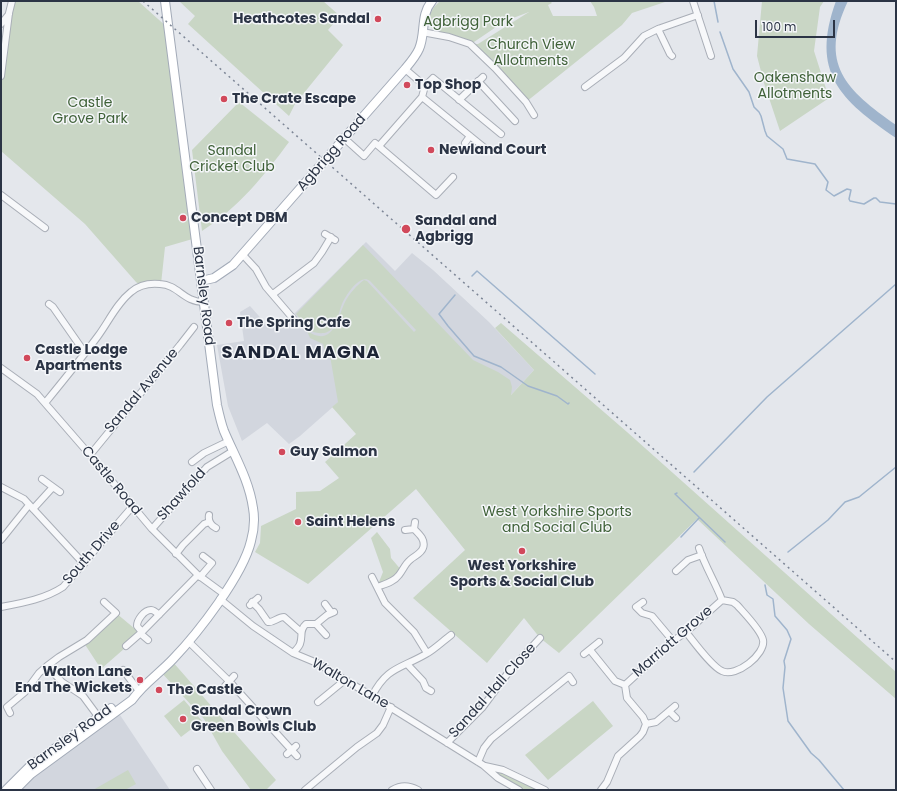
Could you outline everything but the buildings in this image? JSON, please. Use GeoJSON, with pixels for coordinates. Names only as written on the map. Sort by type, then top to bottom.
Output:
{"type":"FeatureCollection","features":[{"type":"Feature","properties":{"kind":"main road","name":"Barnsley Road"},"geometry":{"type":"LineString","coordinates":[[6,790],[29,767],[100,719],[132,700],[139,691],[172,661],[189,642],[222,597],[244,559],[251,542],[253,529],[253,506],[248,484],[224,430],[217,405],[165,1]]}},
{"type":"Feature","properties":{"kind":"main road","name":"Agbrigg Road"},"geometry":{"type":"LineString","coordinates":[[201,281],[211,279],[234,265],[405,69],[419,48],[424,17],[429,2]]}},
{"type":"Feature","properties":{"kind":"main road","name":"Barnsley Road"},"geometry":{"type":"LineString","coordinates":[[15,790],[31,774],[100,719]]}},
{"type":"Feature","properties":{"kind":"street"},"geometry":{"type":"LineString","coordinates":[[1,76],[9,13],[12,1]]}},
{"type":"Feature","properties":{"kind":"street"},"geometry":{"type":"LineString","coordinates":[[693,1],[711,56]]}},
{"type":"Feature","properties":{"kind":"street"},"geometry":{"type":"LineString","coordinates":[[1,24],[9,13]]}},
{"type":"Feature","properties":{"kind":"street"},"geometry":{"type":"LineString","coordinates":[[585,87],[624,58],[644,36],[658,29],[698,15]]}},
{"type":"Feature","properties":{"kind":"street"},"geometry":{"type":"LineString","coordinates":[[658,29],[672,56]]}},
{"type":"Feature","properties":{"kind":"street"},"geometry":{"type":"LineString","coordinates":[[422,32],[449,37],[470,44],[526,102],[534,114]]}},
{"type":"Feature","properties":{"kind":"street"},"geometry":{"type":"LineString","coordinates":[[405,69],[425,86]]}},
{"type":"Feature","properties":{"kind":"street"},"geometry":{"type":"LineString","coordinates":[[379,146],[422,97],[425,86],[433,78],[501,134]]}},
{"type":"Feature","properties":{"kind":"street"},"geometry":{"type":"LineString","coordinates":[[459,100],[480,79],[515,120]]}},
{"type":"Feature","properties":{"kind":"street"},"geometry":{"type":"LineString","coordinates":[[422,97],[486,149]]}},
{"type":"Feature","properties":{"kind":"street"},"geometry":{"type":"LineString","coordinates":[[465,143],[470,136]]}},
{"type":"Feature","properties":{"kind":"street"},"geometry":{"type":"LineString","coordinates":[[344,138],[364,156],[376,143],[436,195],[453,177]]}},
{"type":"Feature","properties":{"kind":"street"},"geometry":{"type":"LineString","coordinates":[[1,195],[45,228]]}},
{"type":"Feature","properties":{"kind":"street"},"geometry":{"type":"LineString","coordinates":[[273,294],[314,263],[330,237]]}},
{"type":"Feature","properties":{"kind":"street"},"geometry":{"type":"LineString","coordinates":[[243,255],[256,269],[266,287],[296,322]]}},
{"type":"Feature","properties":{"kind":"street"},"geometry":{"type":"LineString","coordinates":[[45,403],[106,326],[122,301],[130,292],[138,287],[161,284],[174,288],[195,302],[204,302]]}},
{"type":"Feature","properties":{"kind":"street"},"geometry":{"type":"LineString","coordinates":[[49,304],[53,307],[85,353]]}},
{"type":"Feature","properties":{"kind":"street","name":"Sandal Avenue"},"geometry":{"type":"LineString","coordinates":[[90,454],[194,327]]}},
{"type":"Feature","properties":{"kind":"street","name":"Castle Road"},"geometry":{"type":"LineString","coordinates":[[1,368],[37,394],[90,454],[132,507],[152,529],[176,554],[222,597]]}},
{"type":"Feature","properties":{"kind":"street"},"geometry":{"type":"LineString","coordinates":[[192,462],[204,453],[229,441]]}},
{"type":"Feature","properties":{"kind":"street","name":"Shawfold"},"geometry":{"type":"LineString","coordinates":[[152,529],[206,467],[234,451]]}},
{"type":"Feature","properties":{"kind":"street"},"geometry":{"type":"LineString","coordinates":[[42,479],[60,492]]}},
{"type":"Feature","properties":{"kind":"street"},"geometry":{"type":"LineString","coordinates":[[1,487],[24,499],[84,564]]}},
{"type":"Feature","properties":{"kind":"street"},"geometry":{"type":"LineString","coordinates":[[1,540],[31,507],[53,487]]}},
{"type":"Feature","properties":{"kind":"street","name":"South Drive"},"geometry":{"type":"LineString","coordinates":[[1,607],[19,604],[50,595],[68,583],[132,507]]}},
{"type":"Feature","properties":{"kind":"street"},"geometry":{"type":"LineString","coordinates":[[209,514],[210,525],[216,528]]}},
{"type":"Feature","properties":{"kind":"street"},"geometry":{"type":"LineString","coordinates":[[176,554],[204,524],[209,522]]}},
{"type":"Feature","properties":{"kind":"street"},"geometry":{"type":"LineString","coordinates":[[414,529],[415,522]]}},
{"type":"Feature","properties":{"kind":"street"},"geometry":{"type":"LineString","coordinates":[[405,530],[414,529]]}},
{"type":"Feature","properties":{"kind":"street"},"geometry":{"type":"LineString","coordinates":[[377,587],[393,580],[398,576],[410,560],[421,552],[424,547],[424,541],[414,529]]}},
{"type":"Feature","properties":{"kind":"street"},"geometry":{"type":"LineString","coordinates":[[686,632],[715,666],[723,672],[734,672],[738,670],[760,653],[764,644],[762,635],[737,606],[733,602],[722,600],[716,583],[709,573],[699,548]]}},
{"type":"Feature","properties":{"kind":"street"},"geometry":{"type":"LineString","coordinates":[[676,571],[688,560],[702,555]]}},
{"type":"Feature","properties":{"kind":"street"},"geometry":{"type":"LineString","coordinates":[[126,646],[142,633],[212,563],[202,556]]}},
{"type":"Feature","properties":{"kind":"street"},"geometry":{"type":"LineString","coordinates":[[372,577],[385,603],[414,632],[428,653]]}},
{"type":"Feature","properties":{"kind":"street","name":"Walton Lane"},"geometry":{"type":"LineString","coordinates":[[222,597],[253,626],[294,653],[317,663],[391,707],[480,764],[498,778],[519,790]]}},
{"type":"Feature","properties":{"kind":"street"},"geometry":{"type":"LineString","coordinates":[[258,598],[251,604],[259,609],[268,622],[284,617],[301,632]]}},
{"type":"Feature","properties":{"kind":"street","name":"Marriott Grove"},"geometry":{"type":"LineString","coordinates":[[625,685],[673,641],[686,632],[722,600]]}},
{"type":"Feature","properties":{"kind":"street"},"geometry":{"type":"LineString","coordinates":[[10,713],[7,707],[25,692],[39,673],[59,657],[87,640],[116,613],[104,602]]}},
{"type":"Feature","properties":{"kind":"street"},"geometry":{"type":"LineString","coordinates":[[643,602],[636,607],[638,610],[652,616],[673,641]]}},
{"type":"Feature","properties":{"kind":"street"},"geometry":{"type":"LineString","coordinates":[[294,653],[300,644],[302,628],[306,624],[316,624],[332,612],[326,604]]}},
{"type":"Feature","properties":{"kind":"street"},"geometry":{"type":"LineString","coordinates":[[148,640],[137,626],[138,619],[150,610],[159,615]]}},
{"type":"Feature","properties":{"kind":"street"},"geometry":{"type":"LineString","coordinates":[[316,624],[326,635]]}},
{"type":"Feature","properties":{"kind":"street"},"geometry":{"type":"LineString","coordinates":[[372,696],[382,679],[388,673],[428,653],[451,635]]}},
{"type":"Feature","properties":{"kind":"street","name":"Sandal Hall Close"},"geometry":{"type":"LineString","coordinates":[[447,743],[482,708],[508,673],[540,638]]}},
{"type":"Feature","properties":{"kind":"street"},"geometry":{"type":"LineString","coordinates":[[189,642],[229,681],[296,756]]}},
{"type":"Feature","properties":{"kind":"street"},"geometry":{"type":"LineString","coordinates":[[584,654],[600,642]]}},
{"type":"Feature","properties":{"kind":"street","name":"Marriott Grove"},"geometry":{"type":"LineString","coordinates":[[590,650],[615,681],[625,685]]}},
{"type":"Feature","properties":{"kind":"street"},"geometry":{"type":"LineString","coordinates":[[407,664],[430,691]]}},
{"type":"Feature","properties":{"kind":"street"},"geometry":{"type":"LineString","coordinates":[[47,666],[62,682],[83,696],[100,719]]}},
{"type":"Feature","properties":{"kind":"street"},"geometry":{"type":"LineString","coordinates":[[117,673],[124,668],[139,691]]}},
{"type":"Feature","properties":{"kind":"street"},"geometry":{"type":"LineString","coordinates":[[480,764],[484,748],[491,739],[569,676],[573,682]]}},
{"type":"Feature","properties":{"kind":"street"},"geometry":{"type":"LineString","coordinates":[[318,702],[345,680]]}},
{"type":"Feature","properties":{"kind":"street","name":"Marriott Grove"},"geometry":{"type":"LineString","coordinates":[[625,685],[627,698],[643,717],[646,724]]}},
{"type":"Feature","properties":{"kind":"street"},"geometry":{"type":"LineString","coordinates":[[601,790],[607,782],[618,756],[640,736],[646,724],[656,722],[675,706]]}},
{"type":"Feature","properties":{"kind":"street"},"geometry":{"type":"LineString","coordinates":[[305,790],[357,747],[377,733],[383,725],[391,707]]}},
{"type":"Feature","properties":{"kind":"street"},"geometry":{"type":"LineString","coordinates":[[669,711],[676,718]]}},
{"type":"Feature","properties":{"kind":"street","name":"Walton Lane"},"geometry":{"type":"LineString","coordinates":[[480,764],[503,770],[543,789]]}},
{"type":"Feature","properties":{"kind":"street"},"geometry":{"type":"LineString","coordinates":[[193,777],[198,771],[211,790]]}},
{"type":"Feature","properties":{"kind":"street"},"geometry":{"type":"LineString","coordinates":[[392,790],[403,786],[408,786],[418,790]]}},
{"type":"Feature","properties":{"kind":"shaded area"},"geometry":{"type":"Polygon","coordinates":[[[366,242],[395,271],[412,253],[433,270],[489,322],[534,370],[509,397],[343,398],[289,444],[267,423],[242,441],[228,406],[217,345],[244,341],[240,312],[250,306],[266,324],[286,322],[366,242]]]}},
{"type":"Feature","properties":{"kind":"shaded area"},"geometry":{"type":"Polygon","coordinates":[[[114,706],[170,790],[6,790],[114,706]]]}},
{"type":"Feature","properties":{"kind":"green space","name":"Castle Grove Park"},"geometry":{"type":"Polygon","coordinates":[[[12,1],[138,1],[168,28],[196,238],[165,247],[161,284],[141,286],[136,282],[85,224],[1,151],[1,76],[12,1]]]}},
{"type":"Feature","properties":{"kind":"green space"},"geometry":{"type":"Polygon","coordinates":[[[179,1],[323,1],[340,16],[328,30],[343,45],[295,104],[289,116],[188,24],[195,16],[179,1]]]}},
{"type":"Feature","properties":{"kind":"green space","name":"Church View Allotments"},"geometry":{"type":"Polygon","coordinates":[[[440,1],[550,1],[552,3],[548,5],[553,16],[597,16],[590,1],[668,1],[632,13],[622,25],[526,102],[470,44],[449,37],[430,27],[428,18],[434,7],[440,1]],[[529,12],[505,21],[471,44],[478,44],[529,12]]]}},
{"type":"Feature","properties":{"kind":"green space","name":"Oakenshaw Allotments"},"geometry":{"type":"Polygon","coordinates":[[[762,1],[824,1],[820,7],[814,51],[829,98],[780,131],[764,83],[757,56],[762,1]]]}},
{"type":"Feature","properties":{"kind":"green space","name":"Sandal Cricket Club"},"geometry":{"type":"Polygon","coordinates":[[[239,102],[289,142],[250,191],[215,222],[202,231],[192,150],[239,102]]]}},
{"type":"Feature","properties":{"kind":"green space","name":"West Yorkshire Sports and Social Club"},"geometry":{"type":"Polygon","coordinates":[[[363,245],[473,360],[498,372],[510,380],[512,387],[511,395],[534,370],[495,328],[501,323],[627,432],[896,672],[896,699],[809,624],[697,519],[559,653],[540,638],[524,618],[487,663],[413,598],[465,550],[416,489],[308,584],[255,552],[260,543],[261,526],[296,509],[296,492],[320,491],[339,478],[325,462],[356,434],[332,407],[338,402],[329,350],[325,351],[323,344],[310,338],[307,331],[323,336],[328,334],[335,325],[326,333],[317,333],[311,331],[296,314],[363,245]],[[366,279],[358,282],[347,295],[335,325],[345,302],[356,287],[364,280],[367,281],[414,332],[416,330],[370,281],[366,279]]]}},
{"type":"Feature","properties":{"kind":"green space"},"geometry":{"type":"Polygon","coordinates":[[[377,532],[390,549],[391,558],[402,571],[398,576],[377,587],[383,572],[371,538],[377,532]]]}},
{"type":"Feature","properties":{"kind":"green space"},"geometry":{"type":"Polygon","coordinates":[[[116,613],[141,634],[101,669],[84,643],[116,613]]]}},
{"type":"Feature","properties":{"kind":"green space"},"geometry":{"type":"Polygon","coordinates":[[[172,661],[276,780],[266,790],[251,790],[222,751],[204,719],[160,671],[172,661]]]}},
{"type":"Feature","properties":{"kind":"green space","name":"Sandal Crown Green Bowls Club"},"geometry":{"type":"Polygon","coordinates":[[[184,700],[202,721],[181,737],[164,716],[184,700]]]}},
{"type":"Feature","properties":{"kind":"green space"},"geometry":{"type":"Polygon","coordinates":[[[593,701],[613,726],[548,780],[525,755],[593,701]]]}},
{"type":"Feature","properties":{"kind":"green space"},"geometry":{"type":"Polygon","coordinates":[[[483,765],[503,770],[545,790],[519,790],[483,765]]]}},
{"type":"Feature","properties":{"kind":"green space"},"geometry":{"type":"Polygon","coordinates":[[[128,770],[136,784],[125,790],[93,790],[128,770]]]}},
{"type":"Feature","properties":{"kind":"water"},"geometry":{"type":"Polygon","coordinates":[[[836,1],[848,1],[839,23],[836,42],[837,59],[842,74],[863,100],[896,125],[896,138],[859,111],[835,82],[829,66],[827,47],[829,26],[836,1]]]}},
{"type":"Feature","properties":{"kind":"waterway"},"geometry":{"type":"LineString","coordinates":[[714,1],[718,22]]}},
{"type":"Feature","properties":{"kind":"waterway"},"geometry":{"type":"LineString","coordinates":[[720,32],[733,69],[749,92],[754,107],[761,116],[767,136],[783,149],[787,159],[815,164],[828,182],[826,190],[834,196],[847,189],[851,190],[850,201],[864,204],[876,198],[880,202],[896,204]]}},
{"type":"Feature","properties":{"kind":"waterway"},"geometry":{"type":"LineString","coordinates":[[472,276],[477,271],[595,374]]}},
{"type":"Feature","properties":{"kind":"waterway"},"geometry":{"type":"LineString","coordinates":[[694,472],[767,397],[896,284]]}},
{"type":"Feature","properties":{"kind":"waterway"},"geometry":{"type":"LineString","coordinates":[[455,295],[439,314],[474,356],[501,367],[528,386],[557,396],[568,404],[569,403]]}},
{"type":"Feature","properties":{"kind":"waterway"},"geometry":{"type":"LineString","coordinates":[[788,552],[828,520],[845,502],[859,497],[896,467]]}},
{"type":"Feature","properties":{"kind":"waterway"},"geometry":{"type":"LineString","coordinates":[[677,493],[675,494],[725,542]]}},
{"type":"Feature","properties":{"kind":"waterway"},"geometry":{"type":"LineString","coordinates":[[681,537],[699,518]]}},
{"type":"Feature","properties":{"kind":"waterway"},"geometry":{"type":"LineString","coordinates":[[765,585],[767,595],[773,599],[775,616],[787,630],[791,639],[784,661],[785,667],[783,688],[788,721],[811,753],[819,760],[844,790]]}},
{"type":"Feature","properties":{"kind":"railway"},"geometry":{"type":"LineString","coordinates":[[143,1],[896,662]]}},
{"type":"Feature","properties":{"kind":"place","name":"Heathcotes Sandal"},"geometry":{"type":"Point","coordinates":[378,19]}},
{"type":"Feature","properties":{"kind":"place","name":"Top Shop"},"geometry":{"type":"Point","coordinates":[407,85]}},
{"type":"Feature","properties":{"kind":"place","name":"The Crate Escape"},"geometry":{"type":"Point","coordinates":[224,99]}},
{"type":"Feature","properties":{"kind":"place","name":"Newland Court"},"geometry":{"type":"Point","coordinates":[431,150]}},
{"type":"Feature","properties":{"kind":"place","name":"Concept DBM"},"geometry":{"type":"Point","coordinates":[183,218]}},
{"type":"Feature","properties":{"kind":"place","name":"Sandal and Agbrigg"},"geometry":{"type":"Point","coordinates":[406,229]}},
{"type":"Feature","properties":{"kind":"place","name":"The Spring Cafe"},"geometry":{"type":"Point","coordinates":[229,323]}},
{"type":"Feature","properties":{"kind":"place","name":"Castle Lodge Apartments"},"geometry":{"type":"Point","coordinates":[27,358]}},
{"type":"Feature","properties":{"kind":"place","name":"Guy Salmon"},"geometry":{"type":"Point","coordinates":[282,452]}},
{"type":"Feature","properties":{"kind":"place","name":"Saint Helens"},"geometry":{"type":"Point","coordinates":[298,522]}},
{"type":"Feature","properties":{"kind":"place","name":"West Yorkshire Sports & Social Club"},"geometry":{"type":"Point","coordinates":[522,551]}},
{"type":"Feature","properties":{"kind":"place","name":"Walton Lane End The Wickets"},"geometry":{"type":"Point","coordinates":[140,680]}},
{"type":"Feature","properties":{"kind":"place","name":"The Castle"},"geometry":{"type":"Point","coordinates":[159,690]}},
{"type":"Feature","properties":{"kind":"place","name":"Sandal Crown Green Bowls Club"},"geometry":{"type":"Point","coordinates":[183,719]}},
{"type":"Feature","properties":{"kind":"district","name":"SANDAL MAGNA"},"geometry":{"type":"Point","coordinates":[301,353]}},
{"type":"Feature","properties":{"kind":"park label","name":"Agbrigg Park"},"geometry":{"type":"Point","coordinates":[468,22]}}]}
